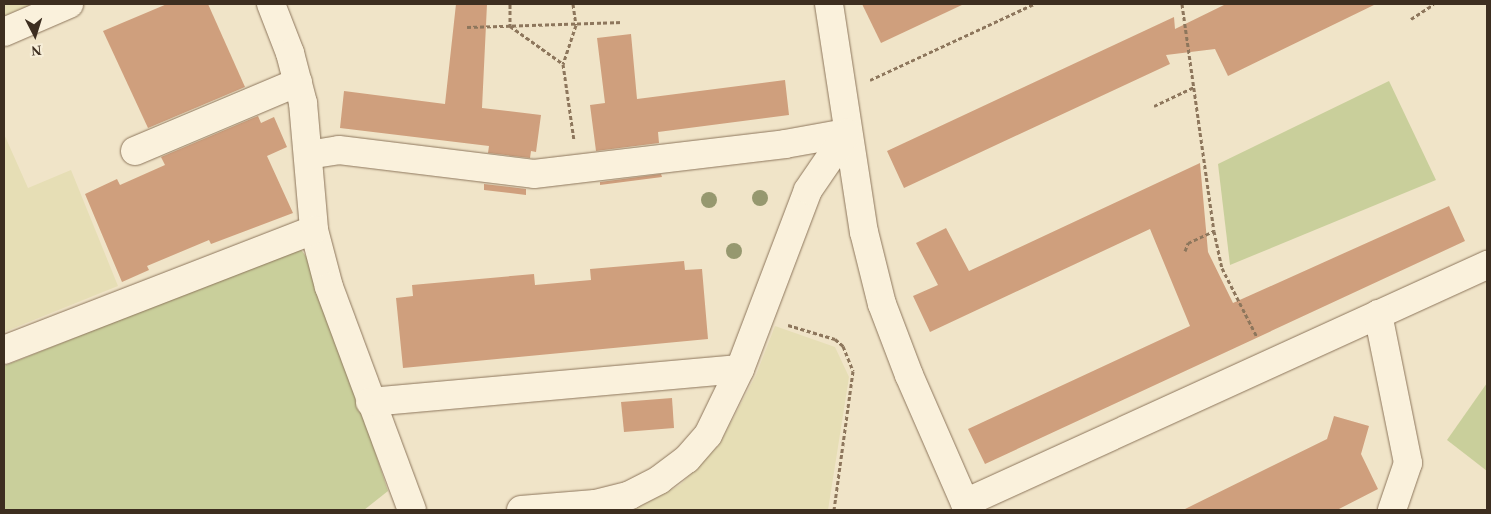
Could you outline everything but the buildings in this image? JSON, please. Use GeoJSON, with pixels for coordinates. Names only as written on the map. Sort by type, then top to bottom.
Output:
{"type":"FeatureCollection","features":[{"type":"Feature","properties":{"kind":"street"},"geometry":{"type":"LineString","coordinates":[[4,32],[69,4]]}},
{"type":"Feature","properties":{"kind":"street"},"geometry":{"type":"LineString","coordinates":[[271,4],[298,82],[308,155],[314,230],[329,287],[370,402],[412,510]]}},
{"type":"Feature","properties":{"kind":"street"},"geometry":{"type":"LineString","coordinates":[[830,4],[840,87],[864,232],[882,304],[909,375],[965,502],[1487,265]]}},
{"type":"Feature","properties":{"kind":"street"},"geometry":{"type":"LineString","coordinates":[[135,151],[298,82]]}},
{"type":"Feature","properties":{"kind":"street"},"geometry":{"type":"LineString","coordinates":[[308,155],[339,150],[534,174],[785,144],[847,133]]}},
{"type":"Feature","properties":{"kind":"street"},"geometry":{"type":"LineString","coordinates":[[521,510],[595,504],[630,495],[659,480],[687,459],[708,435],[740,369],[808,190],[847,133]]}},
{"type":"Feature","properties":{"kind":"street"},"geometry":{"type":"LineString","coordinates":[[4,350],[314,230]]}},
{"type":"Feature","properties":{"kind":"street"},"geometry":{"type":"LineString","coordinates":[[1378,314],[1408,463],[1392,510]]}},
{"type":"Feature","properties":{"kind":"street"},"geometry":{"type":"LineString","coordinates":[[370,402],[740,369]]}},
{"type":"Feature","properties":{"kind":"path"},"geometry":{"type":"LineString","coordinates":[[510,4],[510,26]]}},
{"type":"Feature","properties":{"kind":"path"},"geometry":{"type":"LineString","coordinates":[[574,4],[576,25],[563,64],[578,170]]}},
{"type":"Feature","properties":{"kind":"path"},"geometry":{"type":"LineString","coordinates":[[840,87],[878,79],[1034,4]]}},
{"type":"Feature","properties":{"kind":"path"},"geometry":{"type":"LineString","coordinates":[[1182,4],[1214,231],[1222,268],[1270,364]]}},
{"type":"Feature","properties":{"kind":"path"},"geometry":{"type":"LineString","coordinates":[[1411,18],[1434,4]]}},
{"type":"Feature","properties":{"kind":"path"},"geometry":{"type":"LineString","coordinates":[[467,27],[623,22]]}},
{"type":"Feature","properties":{"kind":"path"},"geometry":{"type":"LineString","coordinates":[[510,26],[563,64]]}},
{"type":"Feature","properties":{"kind":"path"},"geometry":{"type":"LineString","coordinates":[[1154,106],[1194,87]]}},
{"type":"Feature","properties":{"kind":"path"},"geometry":{"type":"LineString","coordinates":[[1185,251],[1188,243],[1214,231]]}},
{"type":"Feature","properties":{"kind":"path"},"geometry":{"type":"LineString","coordinates":[[761,317],[835,339],[843,346],[853,371],[834,510]]}},
{"type":"Feature","properties":{"kind":"shaded area"},"geometry":{"type":"Polygon","coordinates":[[[4,4],[32,4],[4,16],[4,4]]]}},
{"type":"Feature","properties":{"kind":"shaded area"},"geometry":{"type":"Polygon","coordinates":[[[4,134],[28,188],[71,170],[118,286],[4,332],[4,134]]]}},
{"type":"Feature","properties":{"kind":"shaded area"},"geometry":{"type":"Polygon","coordinates":[[[775,326],[835,347],[849,377],[828,510],[633,510],[680,485],[719,445],[756,375],[775,326]]]}},
{"type":"Feature","properties":{"kind":"green space"},"geometry":{"type":"Polygon","coordinates":[[[1389,81],[1436,180],[1230,265],[1218,164],[1389,81]]]}},
{"type":"Feature","properties":{"kind":"green space"},"geometry":{"type":"Polygon","coordinates":[[[300,248],[314,268],[388,491],[364,510],[5,510],[4,366],[300,248]]]}},
{"type":"Feature","properties":{"kind":"green space"},"geometry":{"type":"Polygon","coordinates":[[[1487,383],[1487,471],[1447,440],[1487,383]]]}}]}
